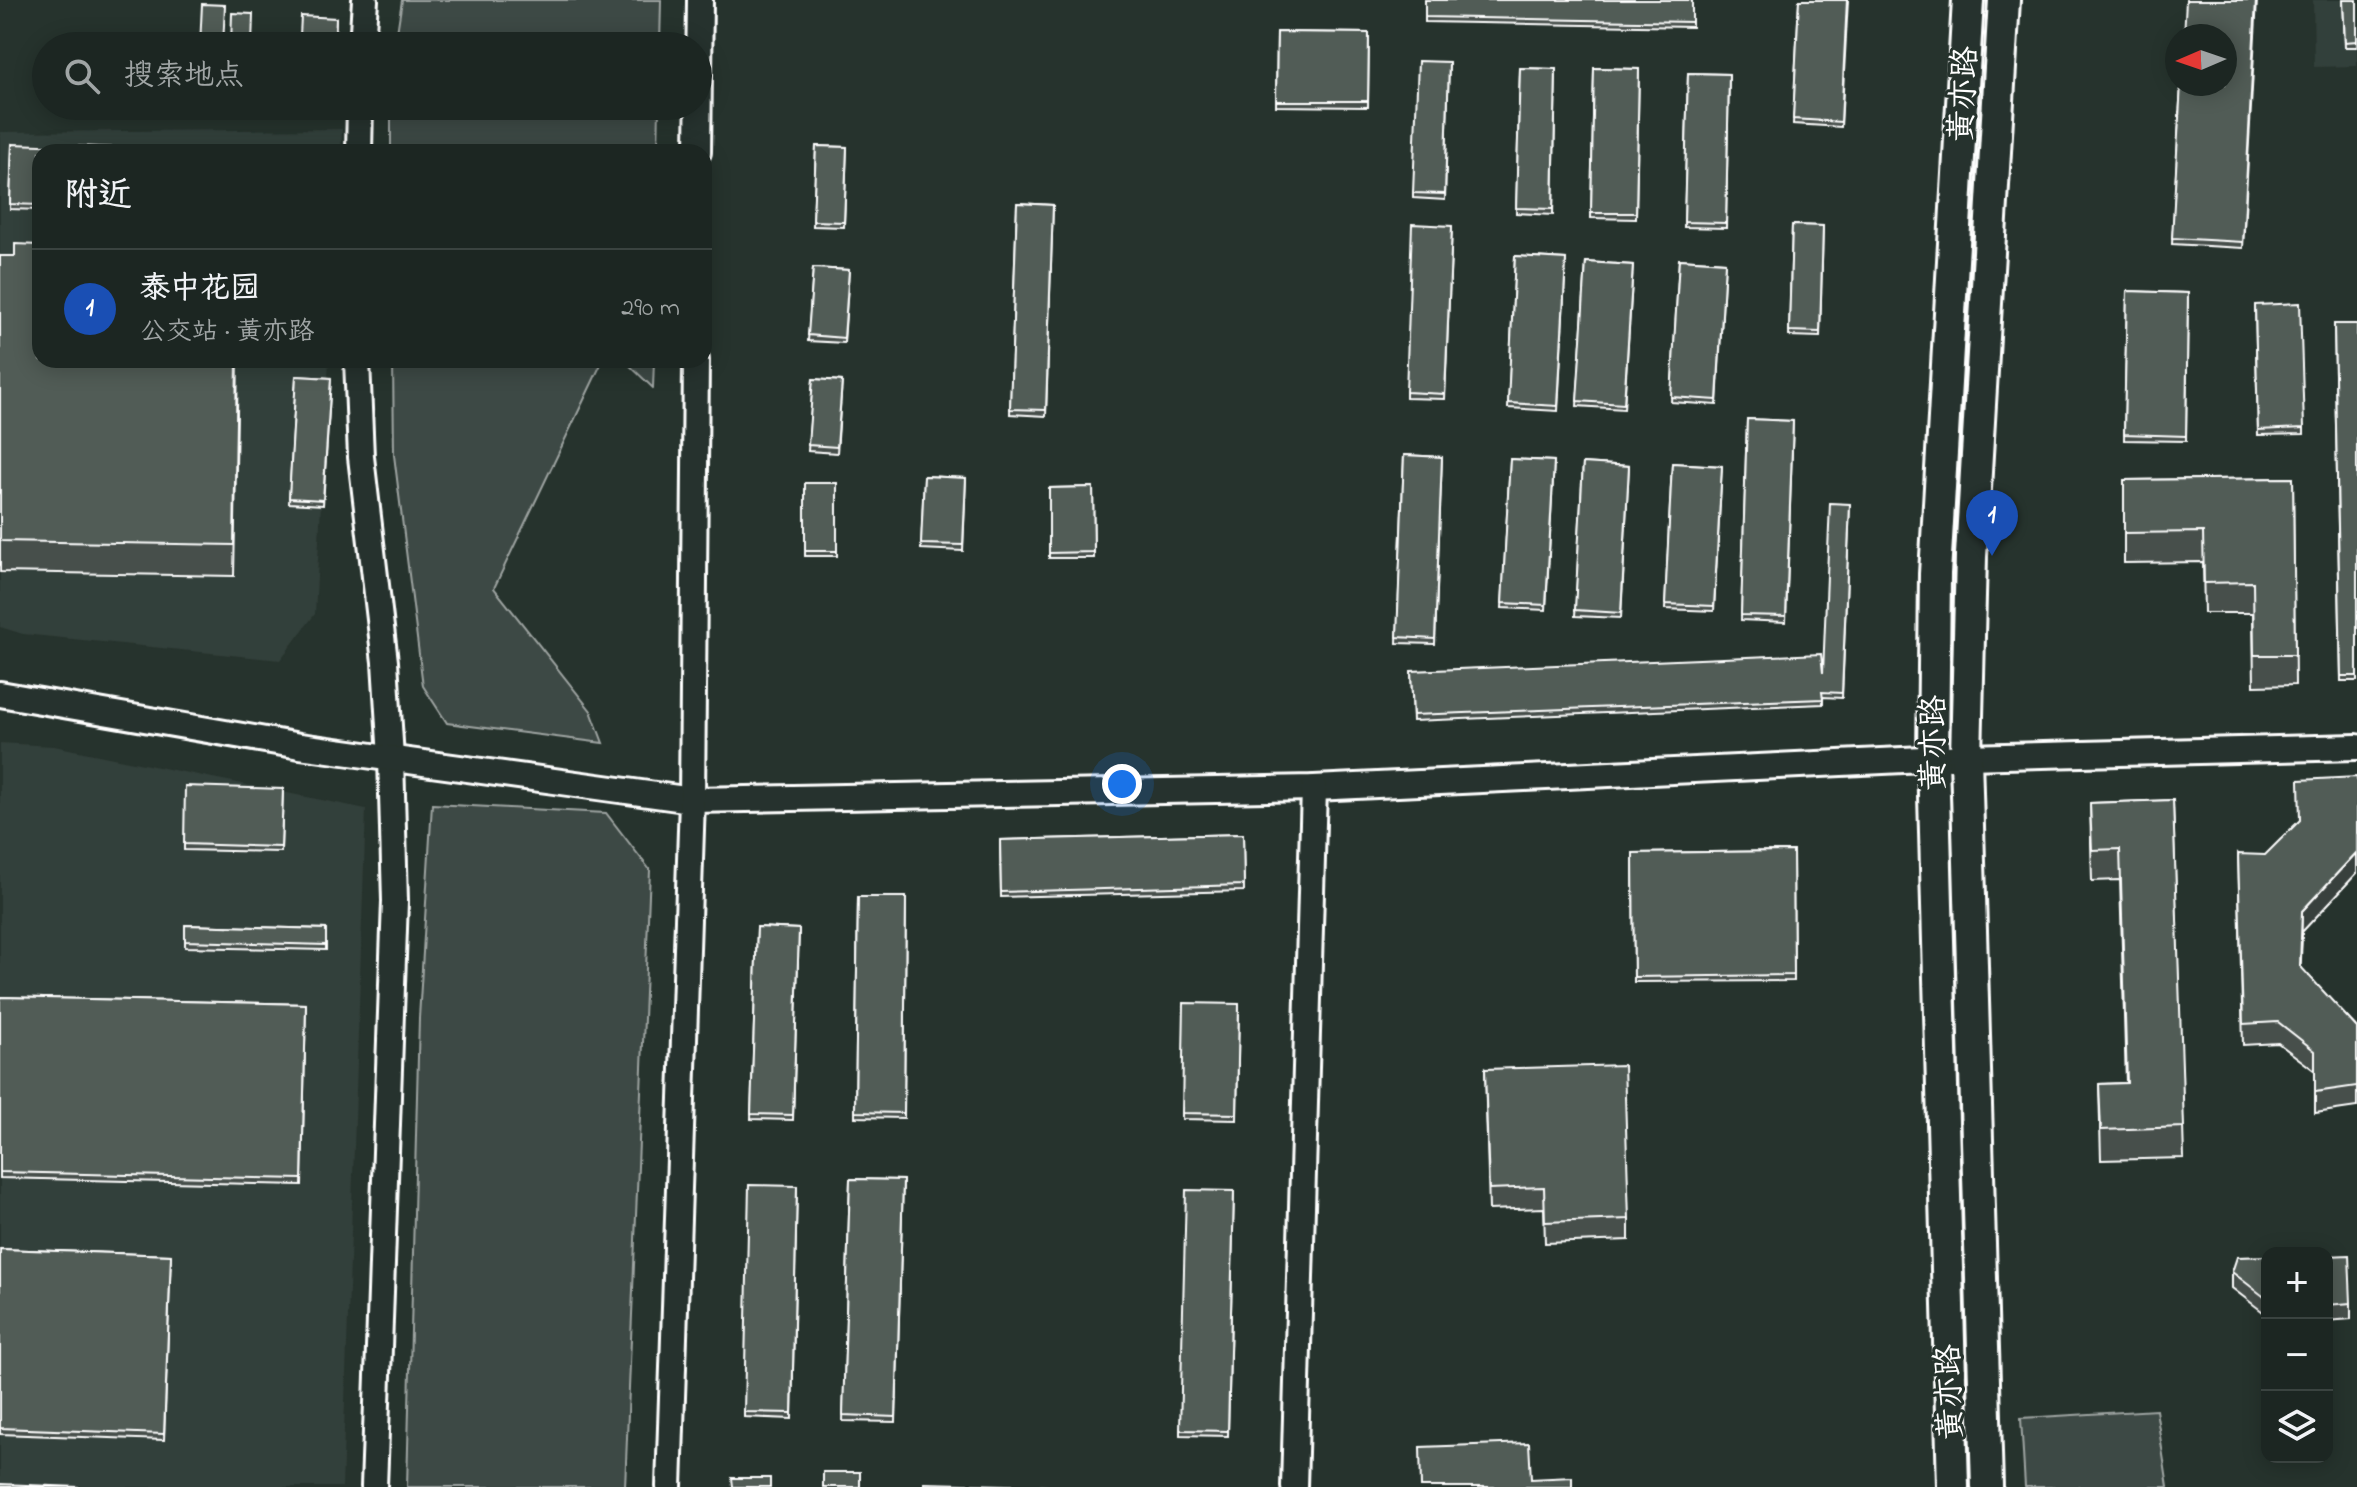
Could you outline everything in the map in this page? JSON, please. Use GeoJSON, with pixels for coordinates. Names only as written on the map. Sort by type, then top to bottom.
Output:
{"type":"FeatureCollection","features":[{"type":"Feature","properties":{"kind":"main road","name":"黄亦路"},"geometry":{"type":"LineString","coordinates":[[1953,1487],[1933,759],[1935,574],[1968,0]]}},
{"type":"Feature","properties":{"kind":"main road","name":"黄亦路"},"geometry":{"type":"LineString","coordinates":[[1987,1487],[1966,757],[1970,566],[2004,0]]}},
{"type":"Feature","properties":{"kind":"street"},"geometry":{"type":"LineString","coordinates":[[363,32],[365,0]]}},
{"type":"Feature","properties":{"kind":"street"},"geometry":{"type":"LineString","coordinates":[[700,0],[700,32]]}},
{"type":"Feature","properties":{"kind":"street"},"geometry":{"type":"LineString","coordinates":[[359,144],[360,120]]}},
{"type":"Feature","properties":{"kind":"street"},"geometry":{"type":"LineString","coordinates":[[698,120],[698,144]]}},
{"type":"Feature","properties":{"kind":"street"},"geometry":{"type":"LineString","coordinates":[[357,368],[361,457],[385,662],[395,901],[374,1487]]}},
{"type":"Feature","properties":{"kind":"street"},"geometry":{"type":"LineString","coordinates":[[669,1487],[692,800],[696,368]]}},
{"type":"Feature","properties":{"kind":"street"},"geometry":{"type":"LineString","coordinates":[[0,694],[300,746],[692,800],[1314,788],[1966,757],[2357,747]]}},
{"type":"Feature","properties":{"kind":"street"},"geometry":{"type":"LineString","coordinates":[[1294,1487],[1314,788]]}},
{"type":"Feature","properties":{"kind":"shaded area"},"geometry":{"type":"Polygon","coordinates":[[[402,0],[661,0],[660,32],[397,32],[402,0]]]}},
{"type":"Feature","properties":{"kind":"shaded area"},"geometry":{"type":"Polygon","coordinates":[[[2313,0],[2357,0],[2357,66],[2314,67],[2313,0]]]}},
{"type":"Feature","properties":{"kind":"shaded area"},"geometry":{"type":"Polygon","coordinates":[[[391,120],[659,120],[658,144],[391,144],[391,120]]]}},
{"type":"Feature","properties":{"kind":"shaded area"},"geometry":{"type":"Polygon","coordinates":[[[342,129],[341,144],[32,144],[32,368],[329,368],[315,614],[280,660],[23,634],[0,627],[0,132],[342,129]]]}},
{"type":"Feature","properties":{"kind":"shaded area"},"geometry":{"type":"Polygon","coordinates":[[[393,368],[599,368],[494,588],[591,711],[603,743],[447,723],[423,686],[394,455],[393,368]]]}},
{"type":"Feature","properties":{"kind":"shaded area"},"geometry":{"type":"Polygon","coordinates":[[[632,368],[654,368],[653,388],[632,368]]]}},
{"type":"Feature","properties":{"kind":"shaded area"},"geometry":{"type":"Polygon","coordinates":[[[0,743],[54,746],[366,809],[342,1487],[0,1487],[0,743]]]}},
{"type":"Feature","properties":{"kind":"shaded area"},"geometry":{"type":"Polygon","coordinates":[[[432,804],[606,813],[650,870],[625,1487],[407,1487],[419,1018],[432,804]]]}},
{"type":"Feature","properties":{"kind":"shaded area"},"geometry":{"type":"Polygon","coordinates":[[[2156,1410],[2168,1487],[2025,1487],[2021,1418],[2156,1410]]]}},
{"type":"Feature","properties":{"kind":"building"},"geometry":{"type":"Polygon","coordinates":[[[1425,0],[1692,0],[1692,22],[1425,17],[1425,0]]]}},
{"type":"Feature","properties":{"kind":"building"},"geometry":{"type":"Polygon","coordinates":[[[1799,0],[1847,0],[1841,122],[1793,119],[1799,0]]]}},
{"type":"Feature","properties":{"kind":"building"},"geometry":{"type":"Polygon","coordinates":[[[2186,0],[2256,0],[2243,242],[2172,238],[2180,96],[2237,96],[2237,24],[2185,24],[2186,0]]]}},
{"type":"Feature","properties":{"kind":"building"},"geometry":{"type":"Polygon","coordinates":[[[2343,0],[2357,0],[2357,41],[2345,42],[2343,0]]]}},
{"type":"Feature","properties":{"kind":"building"},"geometry":{"type":"Polygon","coordinates":[[[202,4],[225,5],[224,32],[201,32],[202,4]]]}},
{"type":"Feature","properties":{"kind":"building"},"geometry":{"type":"Polygon","coordinates":[[[232,13],[253,14],[252,32],[231,32],[232,13]]]}},
{"type":"Feature","properties":{"kind":"building"},"geometry":{"type":"Polygon","coordinates":[[[301,16],[336,18],[335,32],[300,32],[301,16]]]}},
{"type":"Feature","properties":{"kind":"building"},"geometry":{"type":"Polygon","coordinates":[[[1277,32],[1369,33],[1368,101],[1276,101],[1277,32]]]}},
{"type":"Feature","properties":{"kind":"building"},"geometry":{"type":"Polygon","coordinates":[[[1418,61],[1449,62],[1445,194],[1413,193],[1418,61]]]}},
{"type":"Feature","properties":{"kind":"building"},"geometry":{"type":"Polygon","coordinates":[[[1520,68],[1556,69],[1553,209],[1516,208],[1520,68]]]}},
{"type":"Feature","properties":{"kind":"building"},"geometry":{"type":"Polygon","coordinates":[[[1594,68],[1639,69],[1636,213],[1591,213],[1594,68]]]}},
{"type":"Feature","properties":{"kind":"building"},"geometry":{"type":"Polygon","coordinates":[[[1688,73],[1729,74],[1726,223],[1684,222],[1688,73]]]}},
{"type":"Feature","properties":{"kind":"building"},"geometry":{"type":"Polygon","coordinates":[[[12,144],[32,145],[32,205],[10,204],[12,144]]]}},
{"type":"Feature","properties":{"kind":"building"},"geometry":{"type":"Polygon","coordinates":[[[816,146],[847,147],[844,222],[813,221],[816,146]]]}},
{"type":"Feature","properties":{"kind":"building"},"geometry":{"type":"Polygon","coordinates":[[[1017,203],[1053,205],[1046,410],[1010,409],[1017,203]]]}},
{"type":"Feature","properties":{"kind":"building"},"geometry":{"type":"Polygon","coordinates":[[[1412,224],[1452,226],[1445,394],[1406,392],[1412,224]]]}},
{"type":"Feature","properties":{"kind":"building"},"geometry":{"type":"Polygon","coordinates":[[[1792,225],[1823,226],[1820,332],[1789,331],[1792,225]]]}},
{"type":"Feature","properties":{"kind":"building"},"geometry":{"type":"Polygon","coordinates":[[[15,244],[32,245],[32,368],[237,368],[234,545],[0,541],[0,256],[15,256],[15,244]]]}},
{"type":"Feature","properties":{"kind":"building"},"geometry":{"type":"Polygon","coordinates":[[[1515,256],[1566,259],[1558,406],[1508,403],[1515,256]]]}},
{"type":"Feature","properties":{"kind":"building"},"geometry":{"type":"Polygon","coordinates":[[[1679,259],[1725,262],[1717,400],[1671,397],[1679,259]]]}},
{"type":"Feature","properties":{"kind":"building"},"geometry":{"type":"Polygon","coordinates":[[[1586,262],[1633,265],[1624,404],[1577,401],[1586,262]]]}},
{"type":"Feature","properties":{"kind":"building"},"geometry":{"type":"Polygon","coordinates":[[[813,268],[849,270],[844,338],[808,335],[813,268]]]}},
{"type":"Feature","properties":{"kind":"building"},"geometry":{"type":"Polygon","coordinates":[[[2127,291],[2188,293],[2186,436],[2124,434],[2127,291]]]}},
{"type":"Feature","properties":{"kind":"building"},"geometry":{"type":"Polygon","coordinates":[[[2300,303],[2304,428],[2258,430],[2255,305],[2300,303]]]}},
{"type":"Feature","properties":{"kind":"building"},"geometry":{"type":"Polygon","coordinates":[[[2334,324],[2357,324],[2357,676],[2341,676],[2334,324]]]}},
{"type":"Feature","properties":{"kind":"building"},"geometry":{"type":"Polygon","coordinates":[[[296,376],[331,378],[323,500],[289,498],[296,376]]]}},
{"type":"Feature","properties":{"kind":"building"},"geometry":{"type":"Polygon","coordinates":[[[813,379],[842,381],[837,447],[808,445],[813,379]]]}},
{"type":"Feature","properties":{"kind":"building"},"geometry":{"type":"Polygon","coordinates":[[[1747,419],[1793,421],[1786,616],[1741,615],[1747,419]]]}},
{"type":"Feature","properties":{"kind":"building"},"geometry":{"type":"Polygon","coordinates":[[[1404,455],[1442,457],[1435,639],[1397,637],[1404,455]]]}},
{"type":"Feature","properties":{"kind":"building"},"geometry":{"type":"Polygon","coordinates":[[[1510,459],[1554,461],[1546,605],[1502,603],[1510,459]]]}},
{"type":"Feature","properties":{"kind":"building"},"geometry":{"type":"Polygon","coordinates":[[[1583,463],[1629,466],[1621,613],[1575,610],[1583,463]]]}},
{"type":"Feature","properties":{"kind":"building"},"geometry":{"type":"Polygon","coordinates":[[[1672,463],[1722,466],[1714,606],[1665,604],[1672,463]]]}},
{"type":"Feature","properties":{"kind":"building"},"geometry":{"type":"Polygon","coordinates":[[[924,476],[966,478],[963,545],[921,544],[924,476]]]}},
{"type":"Feature","properties":{"kind":"building"},"geometry":{"type":"Polygon","coordinates":[[[2293,478],[2295,655],[2254,655],[2253,582],[2204,583],[2203,532],[2124,533],[2124,480],[2293,478]]]}},
{"type":"Feature","properties":{"kind":"building"},"geometry":{"type":"Polygon","coordinates":[[[805,483],[837,483],[837,551],[805,551],[805,483]]]}},
{"type":"Feature","properties":{"kind":"building"},"geometry":{"type":"Polygon","coordinates":[[[1093,487],[1094,552],[1049,553],[1049,488],[1093,487]]]}},
{"type":"Feature","properties":{"kind":"building"},"geometry":{"type":"Polygon","coordinates":[[[1830,503],[1850,504],[1842,693],[1822,692],[1823,699],[1413,715],[1411,671],[1821,654],[1823,673],[1830,503]]]}},
{"type":"Feature","properties":{"kind":"building"},"geometry":{"type":"Polygon","coordinates":[[[2357,777],[2357,852],[2302,911],[2300,966],[2357,1028],[2357,1086],[2315,1092],[2315,1051],[2278,1022],[2243,1024],[2238,854],[2265,855],[2300,820],[2299,780],[2357,777]]]}},
{"type":"Feature","properties":{"kind":"building"},"geometry":{"type":"Polygon","coordinates":[[[185,786],[283,789],[281,847],[184,844],[185,786]]]}},
{"type":"Feature","properties":{"kind":"building"},"geometry":{"type":"Polygon","coordinates":[[[2173,800],[2184,1127],[2101,1130],[2099,1084],[2127,1083],[2120,849],[2092,850],[2090,803],[2173,800]]]}},
{"type":"Feature","properties":{"kind":"building"},"geometry":{"type":"Polygon","coordinates":[[[1243,834],[1244,885],[1001,892],[1000,840],[1243,834]]]}},
{"type":"Feature","properties":{"kind":"building"},"geometry":{"type":"Polygon","coordinates":[[[1793,851],[1794,975],[1634,977],[1633,853],[1793,851]]]}},
{"type":"Feature","properties":{"kind":"building"},"geometry":{"type":"Polygon","coordinates":[[[858,897],[906,897],[904,1113],[855,1112],[858,897]]]}},
{"type":"Feature","properties":{"kind":"building"},"geometry":{"type":"Polygon","coordinates":[[[185,925],[326,929],[326,945],[185,941],[185,925]]]}},
{"type":"Feature","properties":{"kind":"building"},"geometry":{"type":"Polygon","coordinates":[[[757,927],[799,929],[793,1115],[751,1114],[757,927]]]}},
{"type":"Feature","properties":{"kind":"building"},"geometry":{"type":"Polygon","coordinates":[[[0,997],[306,1004],[302,1179],[0,1172],[0,997]]]}},
{"type":"Feature","properties":{"kind":"building"},"geometry":{"type":"Polygon","coordinates":[[[1184,1003],[1239,1004],[1237,1114],[1182,1113],[1184,1003]]]}},
{"type":"Feature","properties":{"kind":"building"},"geometry":{"type":"Polygon","coordinates":[[[1624,1065],[1629,1219],[1545,1222],[1544,1187],[1489,1189],[1485,1069],[1624,1065]]]}},
{"type":"Feature","properties":{"kind":"building"},"geometry":{"type":"Polygon","coordinates":[[[850,1179],[903,1180],[896,1417],[843,1415],[850,1179]]]}},
{"type":"Feature","properties":{"kind":"building"},"geometry":{"type":"Polygon","coordinates":[[[749,1185],[797,1186],[792,1413],[744,1412],[749,1185]]]}},
{"type":"Feature","properties":{"kind":"building"},"geometry":{"type":"Polygon","coordinates":[[[1186,1190],[1234,1191],[1228,1431],[1180,1430],[1186,1190]]]}},
{"type":"Feature","properties":{"kind":"building"},"geometry":{"type":"Polygon","coordinates":[[[0,1249],[171,1255],[164,1434],[0,1428],[0,1249]]]}},
{"type":"Feature","properties":{"kind":"building"},"geometry":{"type":"Polygon","coordinates":[[[2349,1255],[2351,1303],[2333,1304],[2333,1256],[2349,1255]]]}},
{"type":"Feature","properties":{"kind":"building"},"geometry":{"type":"Polygon","coordinates":[[[2261,1256],[2261,1294],[2232,1272],[2237,1257],[2261,1256]]]}},
{"type":"Feature","properties":{"kind":"building"},"geometry":{"type":"Polygon","coordinates":[[[1529,1443],[1531,1479],[1572,1477],[1572,1487],[1421,1487],[1420,1447],[1529,1443]]]}},
{"type":"Feature","properties":{"kind":"building"},"geometry":{"type":"Polygon","coordinates":[[[823,1472],[860,1472],[860,1487],[823,1487],[823,1472]]]}},
{"type":"Feature","properties":{"kind":"building"},"geometry":{"type":"Polygon","coordinates":[[[732,1478],[770,1478],[770,1487],[733,1487],[732,1478]]]}},
{"type":"Feature","properties":{"kind":"building"},"geometry":{"type":"Polygon","coordinates":[[[924,1483],[1048,1486],[1048,1487],[924,1487],[924,1483]]]}},
{"type":"Feature","properties":{"kind":"building"},"geometry":{"type":"Polygon","coordinates":[[[0,1484],[79,1487],[0,1487],[0,1484]]]}},
{"type":"Feature","properties":{"kind":"place","name":"泰中花园"},"geometry":{"type":"Point","coordinates":[1992,556]}}]}
